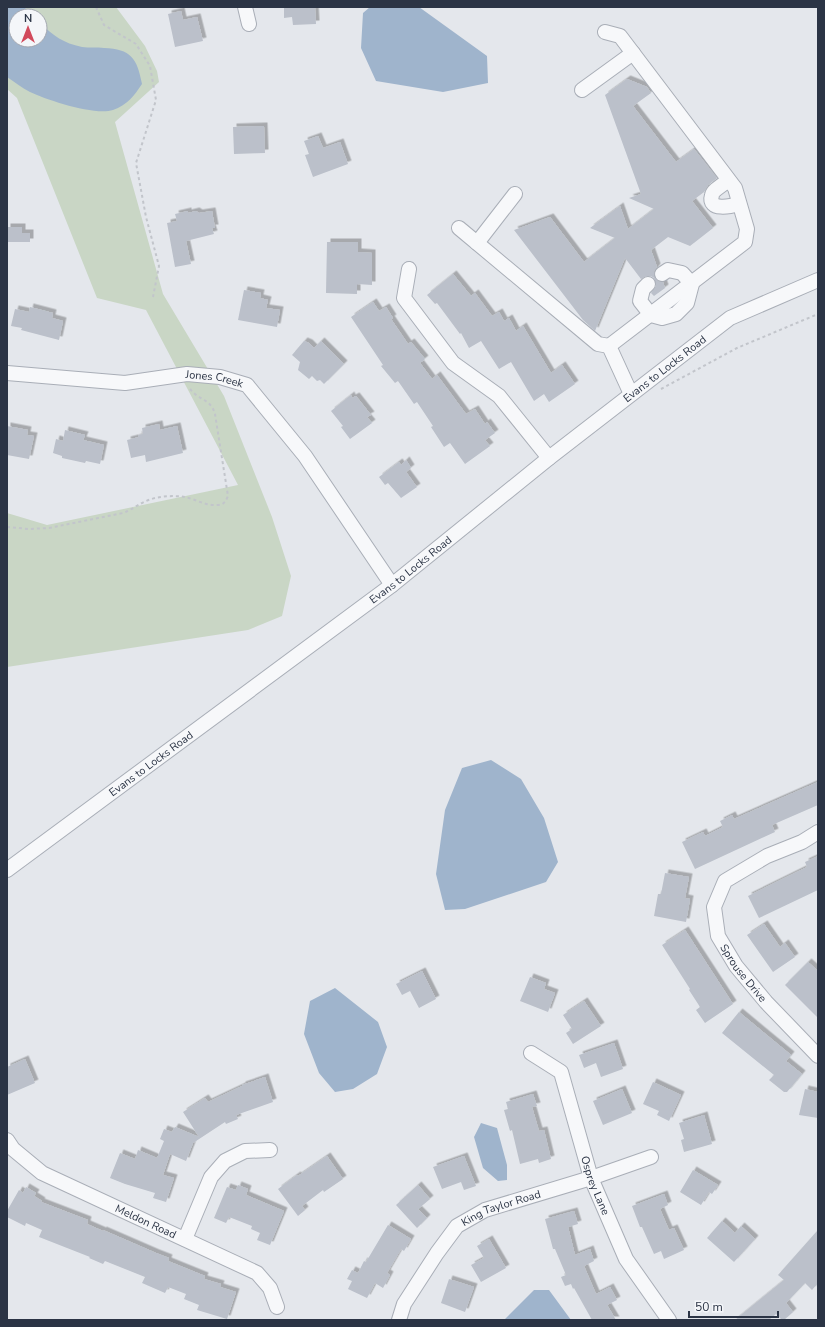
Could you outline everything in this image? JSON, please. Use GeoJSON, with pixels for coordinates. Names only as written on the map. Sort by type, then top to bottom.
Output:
{"type":"FeatureCollection","features":[{"type":"Feature","properties":{"kind":"street"},"geometry":{"type":"LineString","coordinates":[[245,7],[249,24]]}},
{"type":"Feature","properties":{"kind":"street"},"geometry":{"type":"LineString","coordinates":[[458,228],[598,344],[609,346],[745,242],[747,229],[735,188],[620,36],[606,32]]}},
{"type":"Feature","properties":{"kind":"street"},"geometry":{"type":"LineString","coordinates":[[582,90],[633,53]]}},
{"type":"Feature","properties":{"kind":"street"},"geometry":{"type":"LineString","coordinates":[[728,180],[714,192],[711,196],[712,201],[720,208],[739,204]]}},
{"type":"Feature","properties":{"kind":"street"},"geometry":{"type":"LineString","coordinates":[[477,243],[515,194]]}},
{"type":"Feature","properties":{"kind":"street"},"geometry":{"type":"LineString","coordinates":[[409,269],[404,298],[453,363],[499,396],[549,458]]}},
{"type":"Feature","properties":{"kind":"street"},"geometry":{"type":"LineString","coordinates":[[662,274],[668,270],[682,273],[692,284]]}},
{"type":"Feature","properties":{"kind":"street","name":"Evans to Locks Road"},"geometry":{"type":"LineString","coordinates":[[7,870],[392,586],[549,458],[730,318],[818,280]]}},
{"type":"Feature","properties":{"kind":"street"},"geometry":{"type":"LineString","coordinates":[[648,284],[643,289],[640,301],[650,316]]}},
{"type":"Feature","properties":{"kind":"street"},"geometry":{"type":"LineString","coordinates":[[609,346],[631,394]]}},
{"type":"Feature","properties":{"kind":"street","name":"Jones Creek"},"geometry":{"type":"LineString","coordinates":[[7,373],[125,384],[187,374],[220,377],[247,385],[305,456],[392,586]]}},
{"type":"Feature","properties":{"kind":"street","name":"Sprouse Drive"},"geometry":{"type":"LineString","coordinates":[[818,832],[802,842],[767,856],[725,881],[714,907],[718,936],[736,966],[766,1002],[818,1056]]}},
{"type":"Feature","properties":{"kind":"street","name":"Osprey Lane"},"geometry":{"type":"LineString","coordinates":[[531,1053],[561,1072],[591,1178],[626,1259],[669,1320]]}},
{"type":"Feature","properties":{"kind":"street","name":"Meldon Road"},"geometry":{"type":"LineString","coordinates":[[7,1140],[13,1149],[42,1173],[258,1273],[270,1288],[277,1307]]}},
{"type":"Feature","properties":{"kind":"street"},"geometry":{"type":"LineString","coordinates":[[185,1239],[211,1177],[225,1161],[245,1151],[270,1150]]}},
{"type":"Feature","properties":{"kind":"street","name":"King Taylor Road"},"geometry":{"type":"LineString","coordinates":[[400,1320],[404,1304],[457,1226],[485,1210],[591,1178],[651,1157]]}},
{"type":"Feature","properties":{"kind":"path"},"geometry":{"type":"LineString","coordinates":[[96,7],[104,25],[136,44],[150,66],[156,100],[136,163],[146,217],[159,266],[153,297]]}},
{"type":"Feature","properties":{"kind":"path"},"geometry":{"type":"LineString","coordinates":[[7,527],[29,529],[49,528],[123,513],[131,510],[141,503],[173,496],[187,497],[211,505],[223,504],[228,496],[215,414],[210,403],[192,391],[188,384],[187,374]]}},
{"type":"Feature","properties":{"kind":"green space"},"geometry":{"type":"Polygon","coordinates":[[[7,7],[116,7],[145,46],[157,71],[159,82],[115,122],[163,294],[224,396],[272,517],[291,576],[282,616],[248,630],[7,667],[7,513],[47,525],[238,485],[146,310],[97,298],[17,98],[7,89],[7,7]]]}},
{"type":"Feature","properties":{"kind":"water"},"geometry":{"type":"Polygon","coordinates":[[[7,7],[24,7],[25,8],[8,8],[8,48],[48,48],[48,30],[64,41],[82,47],[121,50],[127,53],[135,61],[142,84],[126,103],[118,108],[113,110],[95,111],[48,99],[27,90],[7,77],[7,7]]]}},
{"type":"Feature","properties":{"kind":"water"},"geometry":{"type":"Polygon","coordinates":[[[370,7],[419,7],[487,56],[488,83],[443,92],[376,81],[361,48],[363,13],[370,7]]]}},
{"type":"Feature","properties":{"kind":"water"},"geometry":{"type":"Polygon","coordinates":[[[491,760],[521,779],[544,818],[558,862],[546,882],[465,909],[445,910],[436,874],[445,810],[462,768],[491,760]]]}},
{"type":"Feature","properties":{"kind":"water"},"geometry":{"type":"Polygon","coordinates":[[[335,988],[378,1022],[387,1047],[377,1074],[353,1089],[335,1092],[319,1073],[304,1034],[310,1001],[335,988]]]}},
{"type":"Feature","properties":{"kind":"water"},"geometry":{"type":"Polygon","coordinates":[[[481,1123],[497,1128],[507,1165],[507,1180],[498,1181],[483,1168],[474,1137],[481,1123]]]}},
{"type":"Feature","properties":{"kind":"water"},"geometry":{"type":"Polygon","coordinates":[[[534,1290],[549,1290],[571,1320],[504,1320],[534,1290]]]}},
{"type":"Feature","properties":{"kind":"building"},"geometry":{"type":"Polygon","coordinates":[[[284,7],[315,7],[316,24],[293,25],[292,17],[284,18],[284,7]]]}},
{"type":"Feature","properties":{"kind":"building"},"geometry":{"type":"Polygon","coordinates":[[[181,11],[183,20],[197,17],[203,41],[175,47],[168,14],[181,11]]]}},
{"type":"Feature","properties":{"kind":"building"},"geometry":{"type":"Polygon","coordinates":[[[627,79],[647,87],[651,93],[633,106],[676,162],[694,149],[717,178],[708,185],[704,192],[692,201],[713,228],[690,246],[668,237],[651,250],[657,267],[654,271],[655,278],[658,281],[663,282],[665,288],[654,296],[651,293],[656,286],[654,278],[651,276],[646,276],[641,279],[625,258],[595,331],[583,320],[514,230],[550,217],[584,262],[615,238],[590,228],[620,206],[628,229],[654,209],[629,198],[641,194],[605,95],[627,79]]]}},
{"type":"Feature","properties":{"kind":"building"},"geometry":{"type":"Polygon","coordinates":[[[264,126],[265,153],[234,154],[233,127],[264,126]]]}},
{"type":"Feature","properties":{"kind":"building"},"geometry":{"type":"Polygon","coordinates":[[[318,136],[323,148],[340,142],[348,164],[313,177],[305,155],[309,154],[304,141],[318,136]]]}},
{"type":"Feature","properties":{"kind":"building"},"geometry":{"type":"Polygon","coordinates":[[[188,211],[188,213],[196,211],[199,213],[212,211],[215,228],[212,228],[214,234],[186,241],[191,264],[175,267],[167,223],[177,221],[175,214],[188,211]]]}},
{"type":"Feature","properties":{"kind":"building"},"geometry":{"type":"Polygon","coordinates":[[[7,227],[22,227],[22,233],[30,233],[30,242],[7,242],[7,227]]]}},
{"type":"Feature","properties":{"kind":"building"},"geometry":{"type":"Polygon","coordinates":[[[327,242],[358,242],[358,252],[372,253],[372,285],[357,284],[357,294],[326,293],[327,242]]]}},
{"type":"Feature","properties":{"kind":"building"},"geometry":{"type":"Polygon","coordinates":[[[453,274],[471,296],[475,293],[492,316],[499,312],[504,321],[509,318],[516,331],[523,326],[551,373],[562,365],[575,384],[549,402],[544,394],[534,401],[511,362],[499,369],[481,341],[469,348],[461,333],[460,334],[437,303],[435,304],[427,295],[453,274]]]}},
{"type":"Feature","properties":{"kind":"building"},"geometry":{"type":"Polygon","coordinates":[[[244,290],[261,293],[260,298],[268,300],[266,308],[280,310],[277,327],[238,320],[244,290]]]}},
{"type":"Feature","properties":{"kind":"building"},"geometry":{"type":"Polygon","coordinates":[[[373,302],[379,311],[386,307],[393,318],[391,319],[408,344],[411,342],[425,359],[420,363],[432,379],[437,375],[466,414],[475,409],[485,424],[487,422],[495,433],[485,440],[490,446],[465,464],[450,443],[444,447],[431,427],[433,426],[417,402],[414,404],[398,381],[395,383],[381,366],[383,365],[351,317],[373,302]]]}},
{"type":"Feature","properties":{"kind":"building"},"geometry":{"type":"Polygon","coordinates":[[[30,307],[53,313],[52,318],[63,321],[59,340],[11,326],[15,309],[29,312],[30,307]]]}},
{"type":"Feature","properties":{"kind":"building"},"geometry":{"type":"Polygon","coordinates":[[[304,341],[309,343],[314,348],[321,341],[344,364],[324,384],[320,380],[317,381],[312,376],[309,379],[298,370],[300,362],[292,355],[304,341]]]}},
{"type":"Feature","properties":{"kind":"building"},"geometry":{"type":"Polygon","coordinates":[[[351,395],[352,398],[356,396],[371,415],[367,417],[372,423],[350,439],[341,427],[343,426],[331,411],[351,395]]]}},
{"type":"Feature","properties":{"kind":"building"},"geometry":{"type":"Polygon","coordinates":[[[159,424],[160,430],[177,426],[183,453],[146,462],[145,455],[131,458],[127,440],[139,437],[138,435],[143,434],[142,428],[159,424]]]}},
{"type":"Feature","properties":{"kind":"building"},"geometry":{"type":"Polygon","coordinates":[[[7,426],[28,430],[27,435],[34,436],[29,459],[7,455],[7,426]]]}},
{"type":"Feature","properties":{"kind":"building"},"geometry":{"type":"Polygon","coordinates":[[[65,430],[85,435],[83,440],[104,445],[100,464],[86,461],[85,463],[62,458],[62,456],[53,453],[56,439],[63,441],[65,430]]]}},
{"type":"Feature","properties":{"kind":"building"},"geometry":{"type":"Polygon","coordinates":[[[406,460],[411,468],[406,472],[417,487],[401,498],[388,483],[385,485],[379,477],[399,462],[401,465],[406,460]]]}},
{"type":"Feature","properties":{"kind":"building"},"geometry":{"type":"Polygon","coordinates":[[[818,782],[818,805],[772,825],[775,832],[695,869],[682,842],[703,832],[705,836],[723,827],[720,821],[732,815],[734,819],[818,782]]]}},
{"type":"Feature","properties":{"kind":"building"},"geometry":{"type":"Polygon","coordinates":[[[818,856],[818,890],[759,918],[748,896],[807,867],[805,862],[818,856]]]}},
{"type":"Feature","properties":{"kind":"building"},"geometry":{"type":"Polygon","coordinates":[[[665,873],[689,877],[685,898],[690,899],[686,922],[654,916],[658,894],[661,894],[665,873]]]}},
{"type":"Feature","properties":{"kind":"building"},"geometry":{"type":"Polygon","coordinates":[[[764,924],[780,947],[785,943],[795,957],[773,972],[747,935],[764,924]]]}},
{"type":"Feature","properties":{"kind":"building"},"geometry":{"type":"Polygon","coordinates":[[[685,930],[733,1004],[705,1023],[696,1010],[700,1007],[662,945],[685,930]]]}},
{"type":"Feature","properties":{"kind":"building"},"geometry":{"type":"Polygon","coordinates":[[[808,962],[818,971],[818,1018],[785,985],[808,962]]]}},
{"type":"Feature","properties":{"kind":"building"},"geometry":{"type":"Polygon","coordinates":[[[422,971],[436,999],[419,1008],[410,991],[402,995],[396,984],[422,971]]]}},
{"type":"Feature","properties":{"kind":"building"},"geometry":{"type":"Polygon","coordinates":[[[530,977],[546,983],[544,989],[555,993],[548,1012],[520,1001],[530,977]]]}},
{"type":"Feature","properties":{"kind":"building"},"geometry":{"type":"Polygon","coordinates":[[[584,1001],[601,1026],[573,1044],[566,1033],[572,1029],[563,1015],[584,1001]]]}},
{"type":"Feature","properties":{"kind":"building"},"geometry":{"type":"Polygon","coordinates":[[[739,1012],[791,1055],[786,1061],[802,1074],[787,1092],[784,1092],[769,1080],[774,1075],[722,1033],[739,1012]]]}},
{"type":"Feature","properties":{"kind":"building"},"geometry":{"type":"Polygon","coordinates":[[[614,1043],[623,1069],[601,1077],[596,1063],[584,1068],[579,1055],[614,1043]]]}},
{"type":"Feature","properties":{"kind":"building"},"geometry":{"type":"Polygon","coordinates":[[[25,1059],[35,1083],[7,1095],[7,1067],[25,1059]]]}},
{"type":"Feature","properties":{"kind":"building"},"geometry":{"type":"Polygon","coordinates":[[[265,1077],[273,1102],[236,1115],[238,1119],[226,1124],[225,1122],[193,1143],[186,1161],[170,1154],[163,1175],[174,1178],[166,1202],[153,1198],[155,1193],[110,1178],[120,1153],[135,1159],[138,1150],[157,1158],[164,1141],[160,1139],[164,1129],[172,1132],[175,1127],[199,1137],[183,1112],[205,1098],[208,1102],[242,1085],[265,1077]]]}},
{"type":"Feature","properties":{"kind":"building"},"geometry":{"type":"Polygon","coordinates":[[[653,1082],[681,1095],[669,1121],[657,1115],[659,1111],[643,1104],[653,1082]]]}},
{"type":"Feature","properties":{"kind":"building"},"geometry":{"type":"Polygon","coordinates":[[[622,1089],[632,1113],[603,1125],[593,1101],[622,1089]]]}},
{"type":"Feature","properties":{"kind":"building"},"geometry":{"type":"Polygon","coordinates":[[[805,1089],[818,1092],[818,1118],[799,1115],[805,1089]]]}},
{"type":"Feature","properties":{"kind":"building"},"geometry":{"type":"Polygon","coordinates":[[[533,1094],[537,1106],[532,1107],[539,1131],[544,1130],[551,1159],[539,1163],[538,1159],[520,1164],[512,1130],[510,1131],[504,1110],[508,1109],[506,1102],[533,1094]]]}},
{"type":"Feature","properties":{"kind":"building"},"geometry":{"type":"Polygon","coordinates":[[[704,1115],[712,1144],[684,1152],[681,1140],[684,1139],[679,1123],[704,1115]]]}},
{"type":"Feature","properties":{"kind":"building"},"geometry":{"type":"Polygon","coordinates":[[[327,1156],[343,1179],[324,1192],[323,1190],[302,1206],[305,1210],[298,1216],[278,1189],[327,1156]]]}},
{"type":"Feature","properties":{"kind":"building"},"geometry":{"type":"Polygon","coordinates":[[[464,1156],[476,1186],[464,1190],[461,1182],[442,1189],[433,1167],[464,1156]]]}},
{"type":"Feature","properties":{"kind":"building"},"geometry":{"type":"Polygon","coordinates":[[[693,1170],[718,1185],[712,1194],[709,1192],[701,1205],[680,1192],[693,1170]]]}},
{"type":"Feature","properties":{"kind":"building"},"geometry":{"type":"Polygon","coordinates":[[[238,1185],[248,1189],[246,1195],[284,1211],[270,1245],[257,1240],[260,1233],[251,1229],[252,1226],[229,1217],[226,1223],[214,1218],[227,1187],[236,1190],[238,1185]]]}},
{"type":"Feature","properties":{"kind":"building"},"geometry":{"type":"Polygon","coordinates":[[[418,1185],[430,1199],[418,1209],[427,1218],[417,1228],[396,1205],[418,1185]]]}},
{"type":"Feature","properties":{"kind":"building"},"geometry":{"type":"Polygon","coordinates":[[[26,1187],[36,1193],[34,1196],[42,1201],[41,1202],[88,1220],[87,1224],[169,1258],[168,1261],[205,1276],[204,1279],[221,1284],[220,1287],[236,1292],[227,1319],[197,1310],[199,1305],[184,1299],[186,1294],[168,1287],[165,1293],[142,1283],[145,1277],[105,1261],[103,1264],[89,1258],[90,1257],[39,1237],[42,1230],[26,1223],[25,1226],[7,1217],[7,1211],[19,1190],[23,1193],[26,1187]]]}},
{"type":"Feature","properties":{"kind":"building"},"geometry":{"type":"Polygon","coordinates":[[[664,1194],[668,1205],[660,1209],[669,1230],[674,1228],[684,1250],[664,1259],[661,1251],[654,1254],[642,1227],[640,1227],[632,1206],[664,1194]]]}},
{"type":"Feature","properties":{"kind":"building"},"geometry":{"type":"Polygon","coordinates":[[[574,1211],[578,1224],[568,1227],[575,1255],[590,1249],[594,1261],[584,1266],[596,1294],[610,1287],[617,1300],[607,1305],[616,1320],[592,1320],[574,1288],[573,1289],[571,1284],[565,1286],[561,1277],[566,1275],[555,1249],[553,1249],[545,1219],[574,1211]]]}},
{"type":"Feature","properties":{"kind":"building"},"geometry":{"type":"Polygon","coordinates":[[[722,1221],[735,1233],[741,1226],[755,1239],[734,1262],[707,1238],[722,1221]]]}},
{"type":"Feature","properties":{"kind":"building"},"geometry":{"type":"Polygon","coordinates":[[[388,1225],[411,1239],[404,1251],[401,1249],[387,1273],[390,1275],[383,1288],[375,1283],[367,1298],[348,1289],[352,1281],[347,1279],[352,1270],[358,1273],[364,1261],[366,1262],[388,1225]]]}},
{"type":"Feature","properties":{"kind":"building"},"geometry":{"type":"Polygon","coordinates":[[[818,1230],[818,1283],[812,1290],[805,1283],[786,1303],[793,1312],[784,1320],[776,1314],[769,1320],[735,1320],[784,1280],[778,1275],[818,1230]]]}},
{"type":"Feature","properties":{"kind":"building"},"geometry":{"type":"Polygon","coordinates":[[[489,1239],[506,1268],[481,1282],[471,1265],[484,1258],[477,1246],[489,1239]]]}},
{"type":"Feature","properties":{"kind":"building"},"geometry":{"type":"Polygon","coordinates":[[[449,1279],[474,1287],[465,1312],[441,1303],[449,1279]]]}}]}
